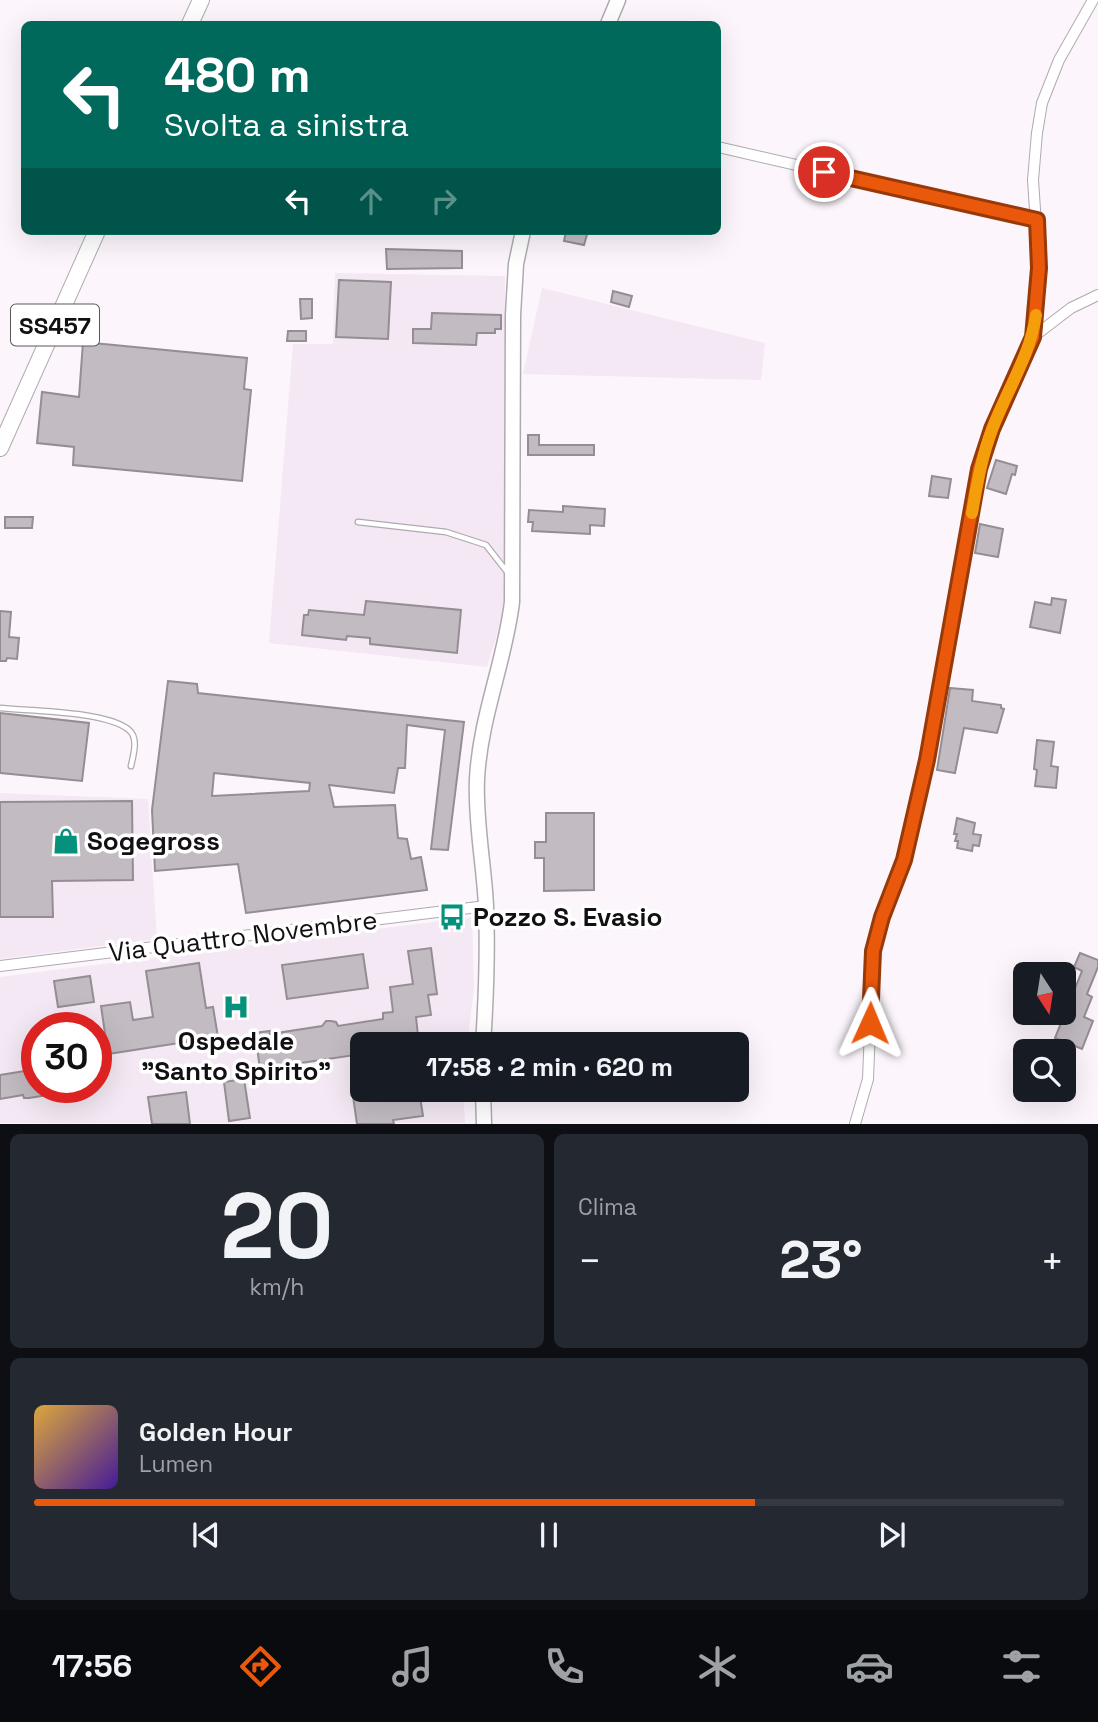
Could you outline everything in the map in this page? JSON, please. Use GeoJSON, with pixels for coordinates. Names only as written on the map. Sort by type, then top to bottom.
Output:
{"type":"FeatureCollection","features":[{"type":"Feature","properties":{"kind":"main road"},"geometry":{"type":"LineString","coordinates":[[191,21],[201,0]]}},
{"type":"Feature","properties":{"kind":"main road","name":"SS457"},"geometry":{"type":"LineString","coordinates":[[0,448],[95,235]]}},
{"type":"Feature","properties":{"kind":"street"},"geometry":{"type":"LineString","coordinates":[[609,21],[618,0]]}},
{"type":"Feature","properties":{"kind":"street"},"geometry":{"type":"LineString","coordinates":[[855,1124],[868,1079],[873,951],[882,917],[904,860],[927,760],[979,469],[992,429],[1033,337],[1037,309],[1038,246],[1032,180],[1042,103],[1059,60],[1093,0]]}},
{"type":"Feature","properties":{"kind":"street"},"geometry":{"type":"LineString","coordinates":[[721,148],[1037,225]]}},
{"type":"Feature","properties":{"kind":"street"},"geometry":{"type":"LineString","coordinates":[[484,1032],[486,906],[477,779],[484,728],[509,627],[513,579],[513,314],[516,264],[522,235]]}},
{"type":"Feature","properties":{"kind":"street"},"geometry":{"type":"LineString","coordinates":[[1033,337],[1071,308],[1098,295]]}},
{"type":"Feature","properties":{"kind":"street","name":"Via Quattro Novembre"},"geometry":{"type":"LineString","coordinates":[[0,966],[486,906]]}},
{"type":"Feature","properties":{"kind":"street"},"geometry":{"type":"LineString","coordinates":[[483,1102],[484,1124]]}},
{"type":"Feature","properties":{"kind":"lane"},"geometry":{"type":"LineString","coordinates":[[359,522],[446,532],[486,545],[513,579]]}},
{"type":"Feature","properties":{"kind":"lane"},"geometry":{"type":"LineString","coordinates":[[0,708],[98,717],[119,725],[130,730],[134,738],[131,766]]}},
{"type":"Feature","properties":{"kind":"shaded area"},"geometry":{"type":"Polygon","coordinates":[[[335,273],[505,276],[505,608],[487,667],[269,643],[293,344],[333,344],[335,273]]]}},
{"type":"Feature","properties":{"kind":"shaded area"},"geometry":{"type":"Polygon","coordinates":[[[542,288],[765,343],[761,380],[523,374],[542,288]]]}},
{"type":"Feature","properties":{"kind":"shaded area"},"geometry":{"type":"Polygon","coordinates":[[[0,793],[148,799],[157,939],[0,959],[0,793]]]}},
{"type":"Feature","properties":{"kind":"shaded area","name":"Ospedale \"Santo Spirito\""},"geometry":{"type":"Polygon","coordinates":[[[472,917],[474,988],[469,1032],[350,1032],[350,1102],[464,1102],[465,1123],[0,1123],[0,977],[472,917]]]}},
{"type":"Feature","properties":{"kind":"building"},"geometry":{"type":"Polygon","coordinates":[[[565,235],[587,235],[584,245],[564,241],[565,235]]]}},
{"type":"Feature","properties":{"kind":"building"},"geometry":{"type":"Polygon","coordinates":[[[386,249],[462,251],[462,268],[387,269],[386,249]]]}},
{"type":"Feature","properties":{"kind":"building"},"geometry":{"type":"Polygon","coordinates":[[[339,280],[391,282],[388,339],[336,337],[339,280]]]}},
{"type":"Feature","properties":{"kind":"building"},"geometry":{"type":"Polygon","coordinates":[[[613,291],[632,296],[629,307],[611,302],[613,291]]]}},
{"type":"Feature","properties":{"kind":"building"},"geometry":{"type":"Polygon","coordinates":[[[300,299],[312,299],[312,318],[301,319],[300,299]]]}},
{"type":"Feature","properties":{"kind":"building"},"geometry":{"type":"Polygon","coordinates":[[[432,313],[501,315],[501,329],[495,329],[495,333],[477,333],[476,345],[413,343],[413,329],[431,329],[432,313]]]}},
{"type":"Feature","properties":{"kind":"building"},"geometry":{"type":"Polygon","coordinates":[[[288,331],[306,331],[306,341],[287,341],[288,331]]]}},
{"type":"Feature","properties":{"kind":"building"},"geometry":{"type":"Polygon","coordinates":[[[83,342],[247,358],[244,389],[251,390],[242,481],[73,465],[74,447],[37,443],[42,392],[79,397],[83,342]]]}},
{"type":"Feature","properties":{"kind":"building"},"geometry":{"type":"Polygon","coordinates":[[[528,435],[539,435],[539,445],[594,445],[594,455],[528,455],[528,435]]]}},
{"type":"Feature","properties":{"kind":"building"},"geometry":{"type":"Polygon","coordinates":[[[996,460],[1017,466],[1006,494],[987,488],[996,460]]]}},
{"type":"Feature","properties":{"kind":"building"},"geometry":{"type":"Polygon","coordinates":[[[932,476],[951,479],[948,498],[929,496],[932,476]]]}},
{"type":"Feature","properties":{"kind":"building"},"geometry":{"type":"Polygon","coordinates":[[[563,506],[605,509],[604,526],[590,525],[590,534],[532,531],[533,522],[528,522],[529,510],[563,512],[563,506]]]}},
{"type":"Feature","properties":{"kind":"building"},"geometry":{"type":"Polygon","coordinates":[[[5,517],[33,517],[32,528],[5,528],[5,517]]]}},
{"type":"Feature","properties":{"kind":"building"},"geometry":{"type":"Polygon","coordinates":[[[980,524],[1003,529],[998,557],[975,553],[980,524]]]}},
{"type":"Feature","properties":{"kind":"building"},"geometry":{"type":"Polygon","coordinates":[[[1052,598],[1066,600],[1060,633],[1030,627],[1035,602],[1051,605],[1052,598]]]}},
{"type":"Feature","properties":{"kind":"building"},"geometry":{"type":"Polygon","coordinates":[[[366,601],[461,610],[457,653],[370,644],[370,638],[347,636],[346,640],[302,635],[304,615],[308,615],[309,610],[364,615],[366,601]]]}},
{"type":"Feature","properties":{"kind":"building"},"geometry":{"type":"Polygon","coordinates":[[[0,611],[11,612],[9,637],[19,638],[17,659],[7,658],[6,661],[0,661],[0,611]]]}},
{"type":"Feature","properties":{"kind":"building"},"geometry":{"type":"Polygon","coordinates":[[[168,681],[197,684],[198,693],[464,722],[448,850],[431,849],[445,730],[407,725],[405,768],[398,768],[394,793],[329,785],[334,807],[395,805],[398,838],[407,839],[411,859],[421,857],[427,890],[246,913],[238,864],[155,871],[152,810],[168,681]],[[214,773],[212,796],[309,791],[310,783],[214,773]]]}},
{"type":"Feature","properties":{"kind":"building"},"geometry":{"type":"Polygon","coordinates":[[[950,688],[973,690],[972,701],[1001,705],[1004,709],[997,733],[964,728],[955,773],[937,770],[950,688]]]}},
{"type":"Feature","properties":{"kind":"building"},"geometry":{"type":"Polygon","coordinates":[[[0,713],[89,723],[82,781],[0,773],[0,713]]]}},
{"type":"Feature","properties":{"kind":"building"},"geometry":{"type":"Polygon","coordinates":[[[1037,740],[1054,742],[1051,766],[1058,767],[1056,788],[1035,786],[1037,740]]]}},
{"type":"Feature","properties":{"kind":"building","name":"Sogegross"},"geometry":{"type":"Polygon","coordinates":[[[132,801],[133,880],[52,881],[53,917],[0,917],[0,802],[132,801]]]}},
{"type":"Feature","properties":{"kind":"building"},"geometry":{"type":"Polygon","coordinates":[[[546,813],[594,813],[594,890],[544,891],[544,858],[535,858],[535,842],[546,842],[546,813]]]}},
{"type":"Feature","properties":{"kind":"building"},"geometry":{"type":"Polygon","coordinates":[[[957,818],[975,823],[973,834],[981,835],[979,846],[973,845],[972,851],[957,848],[957,834],[954,834],[957,818]]]}},
{"type":"Feature","properties":{"kind":"building"},"geometry":{"type":"Polygon","coordinates":[[[431,948],[437,994],[428,995],[431,1015],[416,1017],[418,1032],[350,1032],[350,1056],[260,1069],[255,1033],[270,1031],[270,1034],[322,1026],[326,1021],[336,1022],[338,1026],[383,1019],[383,1013],[393,1012],[390,987],[413,984],[408,951],[431,948]]]}},
{"type":"Feature","properties":{"kind":"building"},"geometry":{"type":"Polygon","coordinates":[[[1080,953],[1098,960],[1098,967],[1087,994],[1092,997],[1084,1017],[1093,1021],[1082,1049],[1076,1047],[1076,1039],[1055,1038],[1060,1026],[1076,1026],[1076,986],[1082,971],[1076,968],[1080,953]]]}},
{"type":"Feature","properties":{"kind":"building"},"geometry":{"type":"Polygon","coordinates":[[[363,954],[368,988],[287,999],[282,965],[363,954]]]}},
{"type":"Feature","properties":{"kind":"building"},"geometry":{"type":"Polygon","coordinates":[[[199,963],[206,1008],[213,1007],[218,1037],[112,1053],[112,1012],[102,1012],[101,1006],[130,1002],[133,1020],[153,1017],[146,971],[199,963]]]}},
{"type":"Feature","properties":{"kind":"building"},"geometry":{"type":"Polygon","coordinates":[[[90,976],[94,1002],[58,1007],[54,981],[90,976]]]}},
{"type":"Feature","properties":{"kind":"building"},"geometry":{"type":"Polygon","coordinates":[[[21,1072],[21,1095],[0,1099],[0,1075],[21,1072]]]}},
{"type":"Feature","properties":{"kind":"building"},"geometry":{"type":"Polygon","coordinates":[[[244,1079],[250,1118],[229,1121],[224,1082],[244,1079]]]}},
{"type":"Feature","properties":{"kind":"building"},"geometry":{"type":"Polygon","coordinates":[[[186,1092],[190,1124],[152,1124],[148,1097],[186,1092]]]}},
{"type":"Feature","properties":{"kind":"building"},"geometry":{"type":"Polygon","coordinates":[[[354,1102],[421,1102],[423,1116],[393,1120],[394,1124],[357,1124],[354,1102]]]}},
{"type":"Feature","properties":{"kind":"slow traffic"},"geometry":{"type":"LineString","coordinates":[[972,513],[979,469],[992,429],[1033,337],[1036,315]]}},
{"type":"Feature","properties":{"kind":"place","name":"Sogegross"},"geometry":{"type":"Point","coordinates":[66,841]}},
{"type":"Feature","properties":{"kind":"place","name":"Pozzo S. Evasio"},"geometry":{"type":"Point","coordinates":[452,917]}},
{"type":"Feature","properties":{"kind":"place","name":"Ospedale \"Santo Spirito\""},"geometry":{"type":"Point","coordinates":[236,1007]}},
{"type":"Feature","properties":{"kind":"route"},"geometry":{"type":"LineString","coordinates":[[824,172],[1037,220],[1038,230],[1039,268],[1033,337],[992,429],[979,469],[927,760],[904,860],[882,917],[873,951],[870,1023]]}}]}
